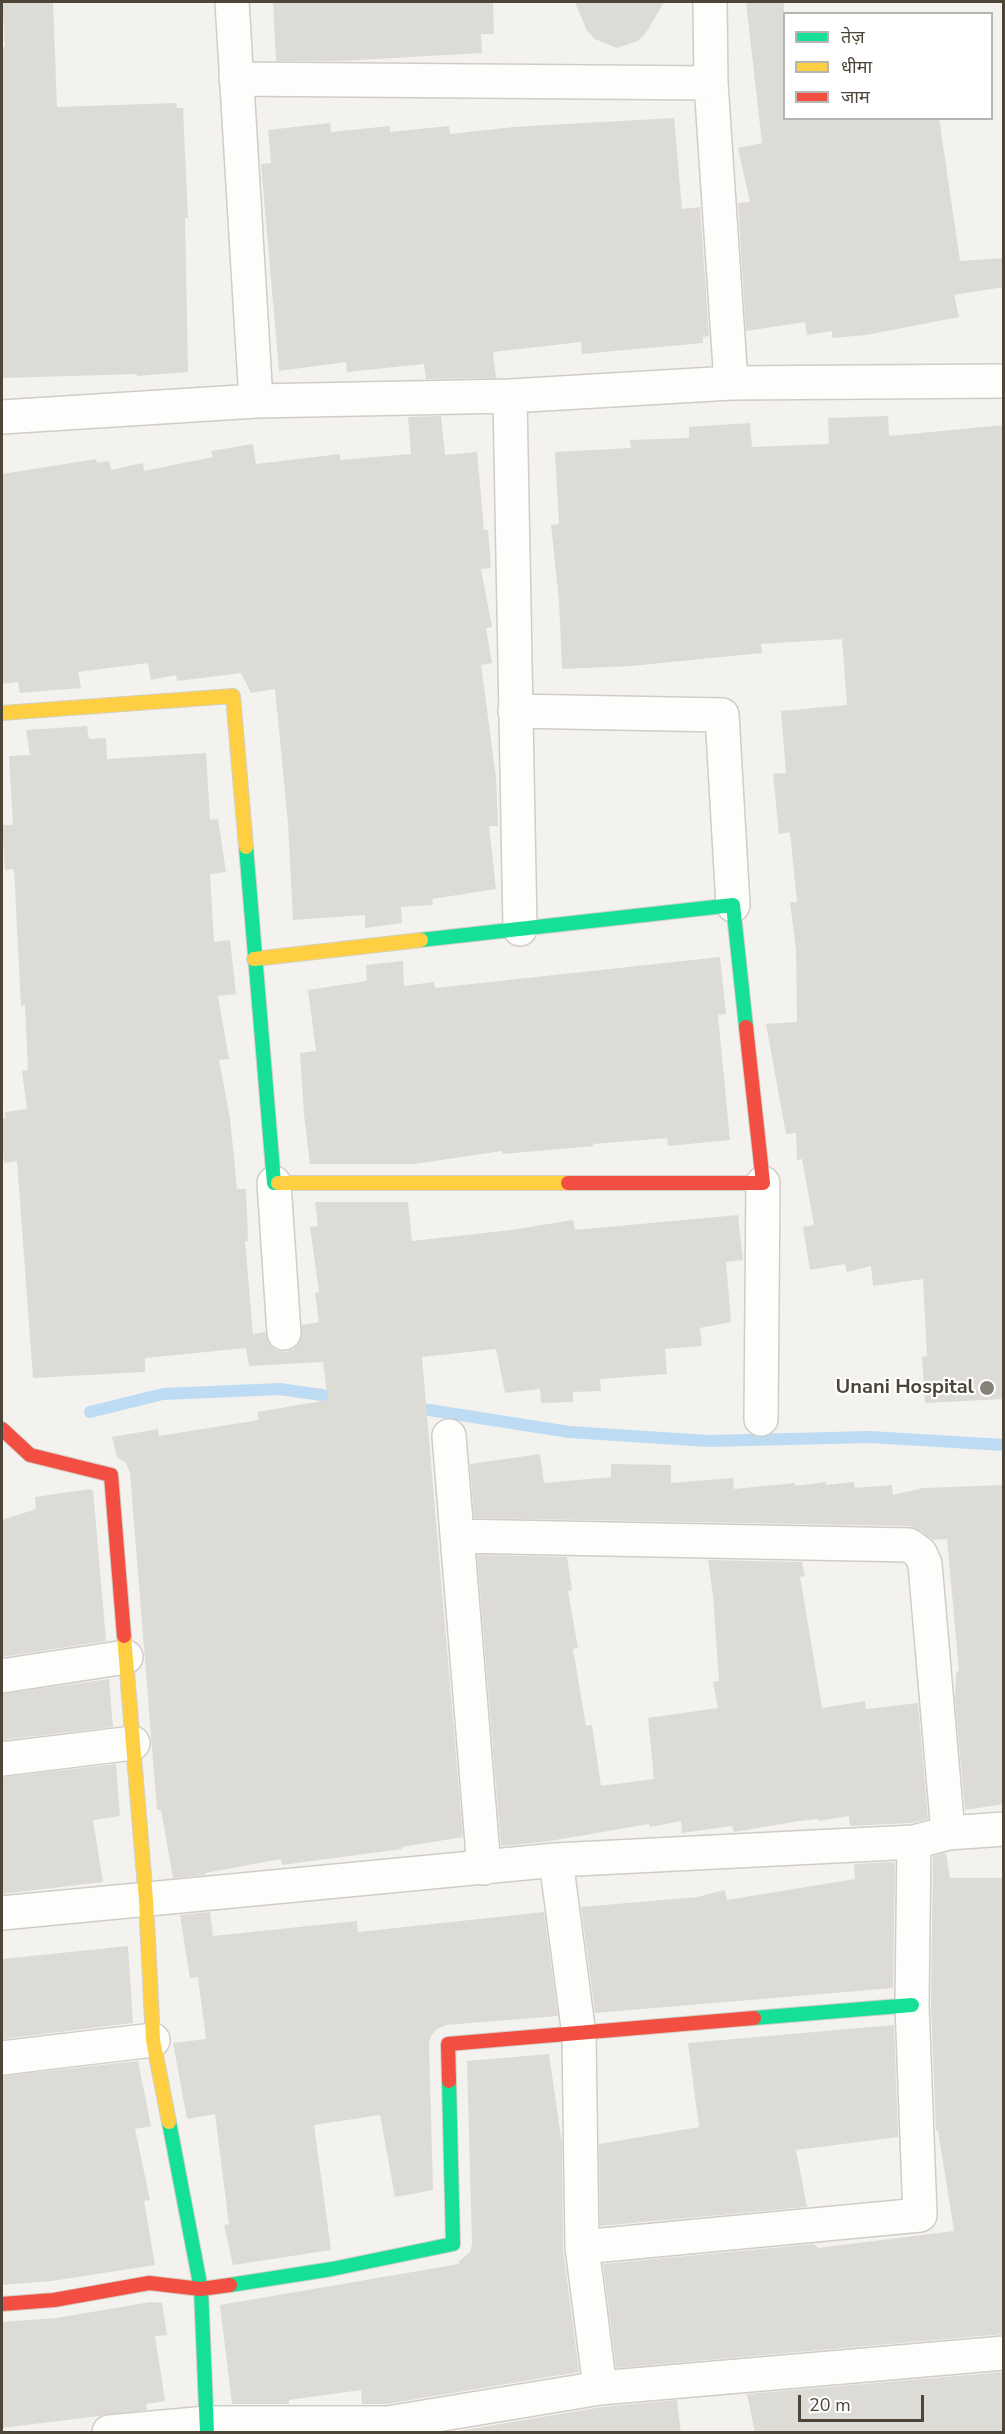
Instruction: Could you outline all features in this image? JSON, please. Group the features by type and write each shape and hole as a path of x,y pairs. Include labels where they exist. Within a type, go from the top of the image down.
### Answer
{"street":[{"path":"232,2 256,401"},
{"path":"710,2 711,83 731,383"},
{"path":"236,79 711,83"},
{"path":"2,417 256,401 510,396 731,383 1004,381"},
{"path":"510,396 520,929"},
{"path":"2,712 233,696 284,1333"},
{"path":"515,711 722,715 733,905 763,1183 761,1419"},
{"path":"254,959 733,905"},
{"path":"273,1183 763,1183"},
{"path":"2,1429 30,1455 111,1474 146,1900 153,2040 201,2289 207,2428"},
{"path":"448,1436 484,1868"},
{"path":"457,1536 909,1545 920,1553 925,1564 948,1833"},
{"path":"2,1676 126,1657"},
{"path":"2,1759 133,1743"},
{"path":"2,1913 556,1860 914,1842 948,1833 1004,1829"},
{"path":"582,2247 920,2215 912,2005 914,1842"},
{"path":"556,1860 579,2035 582,2247 600,2388"},
{"path":"2,2304 54,2300 149,2283 201,2289 332,2269 453,2244 448,2044 579,2035 912,2005"},
{"path":"2,2058 153,2040"},
{"path":"109,2433 207,2428 388,2428 600,2388 1004,2353"}],"building":[{"path":"2,2 53,2 57,107 176,103 177,108 183,108 188,218 185,218 188,372 137,376 137,374 2,378 2,47 5,47"},
{"path":"273,2 493,2 494,34 481,34 482,53 340,61 276,61"},
{"path":"575,2 664,2 646,33 638,41 617,48 595,39 587,31"},
{"path":"746,2 784,2 783,120 939,120 960,261 1004,258 1004,287 954,295 959,317 866,335 832,338 832,331 807,335 805,322 746,331 738,203 750,202 738,148 762,143"},
{"path":"674,118 682,209 700,207 709,336 703,337 703,343 582,354 581,342 493,352 496,378 426,379 424,364 347,372 346,362 279,371 261,164 271,163 268,130 330,123 331,132 390,126 390,132 449,126 450,134 514,127"},
{"path":"441,416 445,455 477,452 484,530 488,530 491,568 481,569 492,627 486,628 492,663 481,665 496,777 498,826 489,826 496,889 432,899 433,905 401,907 402,923 365,928 365,915 293,920 288,823 275,689 251,693 241,673 177,681 176,675 151,680 148,663 78,672 81,688 20,693 18,682 2,684 2,474 96,459 97,463 109,461 111,470 143,463 144,471 213,457 211,451 253,444 256,464 340,454 340,460 411,454 408,417"},
{"path":"888,416 889,436 1004,425 1004,1399 925,1403 922,1357 927,1356 923,1279 873,1286 871,1266 847,1272 845,1264 810,1270 803,1227 814,1225 802,1159 797,1160 796,1133 786,1134 766,1024 797,1022 796,950 790,902 797,902 790,832 779,834 773,774 786,773 781,711 847,705 842,639 761,644 762,653 631,666 562,669 559,601 551,525 559,524 555,452 631,448 630,440 689,438 689,427 750,423 752,447 829,444 828,418"},
{"path":"87,726 89,739 106,738 107,759 206,753 210,820 218,819 226,872 210,874 214,942 230,940 236,994 218,996 229,1059 219,1060 230,1118 237,1189 246,1189 248,1241 245,1241 253,1334 265,1332 269,1344 276,1350 286,1352 294,1349 300,1342 302,1325 319,1322 315,1293 319,1292 310,1227 318,1226 315,1202 408,1202 412,1241 511,1230 573,1220 575,1230 738,1215 743,1260 726,1262 731,1322 700,1328 702,1346 665,1349 667,1374 600,1379 601,1391 573,1392 573,1402 541,1403 540,1389 505,1393 496,1349 422,1357 463,1837 402,1847 402,1849 282,1865 281,1859 205,1873 205,1875 173,1878 161,1810 157,1810 130,1473 126,1463 117,1457 112,1437 158,1429 159,1436 259,1420 257,1412 328,1400 323,1362 249,1366 246,1348 145,1358 145,1372 33,1378 17,1161 4,1163 2,1143 2,1118 6,1118 5,1112 27,1109 22,1071 28,1070 25,1005 21,1006 14,869 5,870 2,825 13,825 9,756 30,755 26,730"},
{"path":"720,957 726,1014 718,1015 730,1140 668,1146 667,1138 503,1154 502,1151 414,1164 310,1164 300,1053 316,1051 308,990 367,981 366,965 403,961 404,986 434,982 435,988"},
{"path":"540,1454 544,1483 611,1477 611,1464 671,1465 671,1483 733,1478 734,1489 795,1483 795,1486 826,1482 826,1485 854,1482 855,1488 892,1485 893,1495 923,1488 1004,1485 1004,1804 965,1810 955,1699 956,1672 959,1671 947,1539 933,1540 920,1530 909,1526 474,1518 470,1464"},
{"path":"93,1490 106,1641 2,1657 2,1520 36,1509 35,1497"},
{"path":"477,1555 567,1557 572,1590 568,1591 578,1648 573,1649 586,1726 592,1725 601,1786 654,1779 648,1718 718,1708 713,1682 719,1681 708,1560 802,1562 805,1576 800,1577 822,1708 865,1701 866,1709 918,1703 928,1819 911,1823 850,1826 849,1816 818,1821 818,1819 799,1821 734,1832 732,1826 682,1833 681,1821 650,1827 649,1824 544,1842 501,1846"},
{"path":"109,1679 113,1727 2,1740 2,1694"},
{"path":"116,1764 120,1816 93,1820 103,1882 2,1894 2,1777"},
{"path":"946,1853 950,1878 1004,1878 1004,2334 616,2368 603,2264 814,2244 818,2248 954,2231 938,2131 936,2131 931,2005 933,1856"},
{"path":"895,1862 893,1988 595,2013 581,1907 697,1897 725,1890 727,1900 855,1879 854,1864"},
{"path":"210,1912 213,1936 357,1921 358,1932 544,1912 558,2016 446,2025 437,2029 431,2036 429,2044 433,2190 395,2197 380,2115 314,2125 331,2250 233,2265 224,2225 229,2224 215,2114 187,2119 173,2043 206,2039 198,1977 190,1978 180,1915"},
{"path":"128,1946 133,2023 2,2039 2,1959"},
{"path":"894,2025 898,2137 796,2150 807,2207 600,2226 599,2144 699,2127 688,2043"},
{"path":"549,2054 562,2144 563,2249 579,2372 386,2404 362,2404 361,2390 289,2400 289,2404 232,2404 220,2305 459,2264 459,2261 470,2252 472,2244 467,2061"},
{"path":"138,2061 151,2126 135,2129 150,2200 144,2201 155,2265 52,2281 2,2285 2,2076"},
{"path":"150,2302 162,2303 167,2335 155,2336 165,2401 146,2404 147,2410 2,2428 2,2322 57,2318"},
{"path":"1004,2372 1004,2433 755,2433 747,2394"},
{"path":"677,2400 681,2433 446,2433 602,2407"}],"waterway":[{"path":"90,1412 163,1394 280,1389 342,1398"},
{"path":"410,1407 569,1432 709,1441 870,1437 1004,1445"}],"traffic: fast":[{"path":"246,847 274,1183 278,1183"},
{"path":"421,940 733,905 746,1027"},
{"path":"754,2018 912,2005"},
{"path":"230,2285 332,2269 453,2244 449,2081"},
{"path":"169,2122 201,2289 207,2432"}],"traffic: slow":[{"path":"2,713 233,696 246,847"},
{"path":"254,959 421,940"},
{"path":"278,1183 568,1183"},
{"path":"124,1636 146,1900 153,2040 169,2122"}],"traffic: jam":[{"path":"568,1183 763,1183 746,1027"},
{"path":"2,1429 30,1455 111,1475 124,1636"},
{"path":"449,2081 448,2044 754,2018"},
{"path":"2,2304 54,2300 149,2283 201,2289 230,2285"}],"place":[{"name":"Unani Hospital","path":"987,1388"}]}
